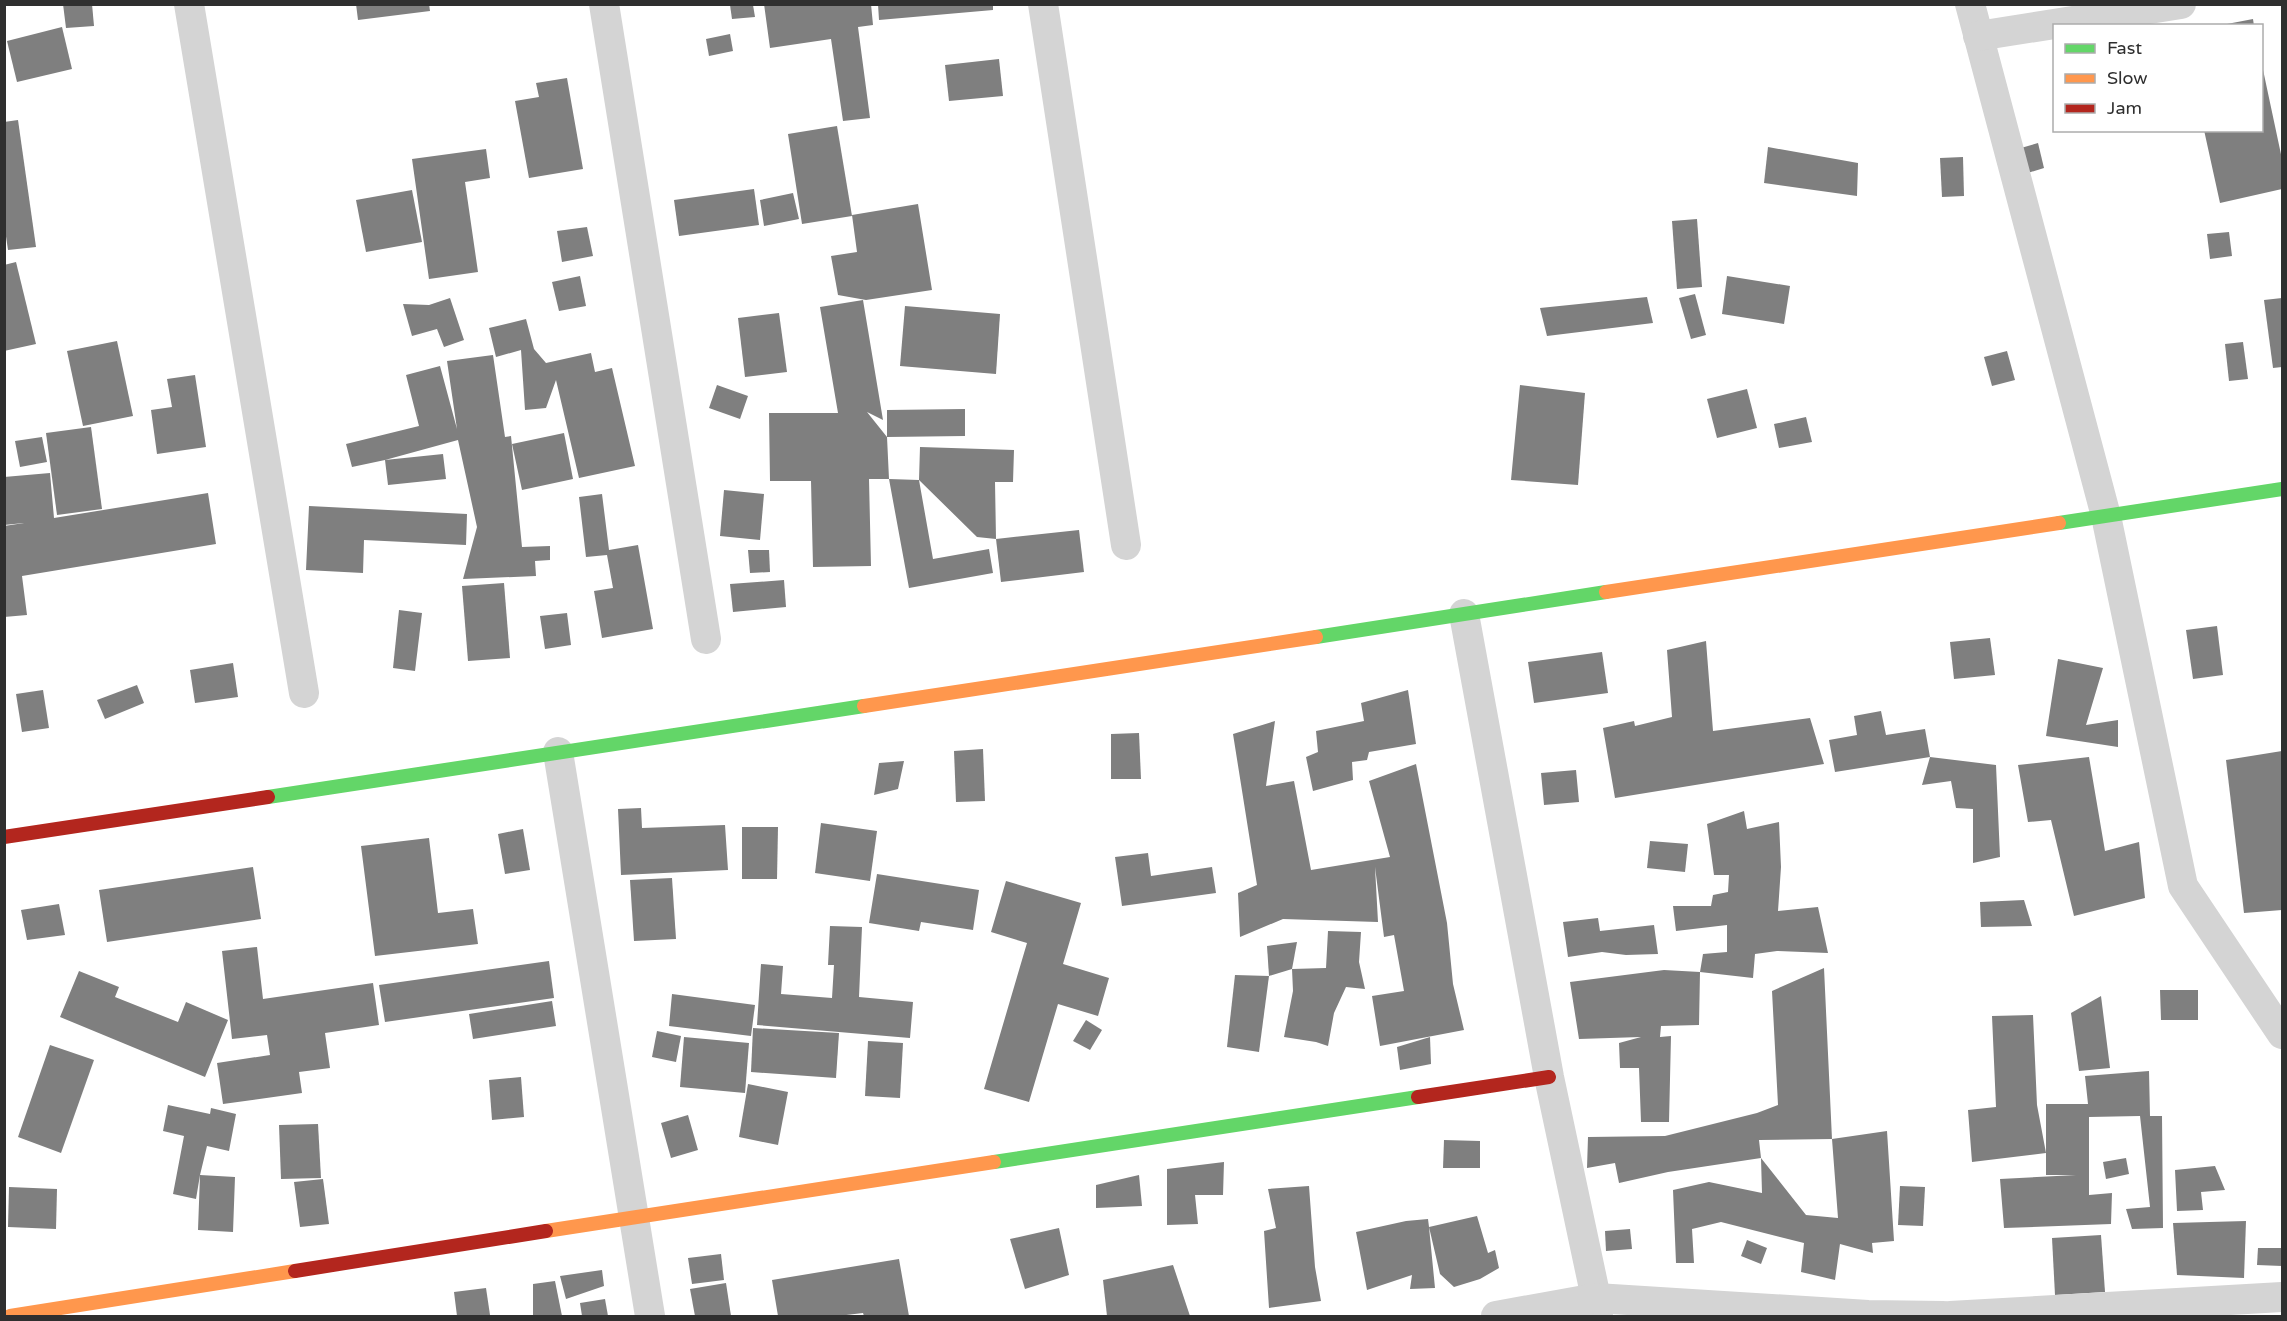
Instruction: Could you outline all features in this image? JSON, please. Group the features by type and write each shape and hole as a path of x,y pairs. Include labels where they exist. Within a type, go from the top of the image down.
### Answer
{"street":[{"path":"189,4 304,693"},
{"path":"604,4 706,639"},
{"path":"1043,4 1126,545"},
{"path":"1970,4 2106,516 2183,885 2283,1034"},
{"path":"2054,24 2181,4"},
{"path":"1978,36 2053,24"},
{"path":"4,837 2283,489"},
{"path":"1464,614 1549,1077 1597,1308"},
{"path":"558,752 650,1317"},
{"path":"10,1317 635,1217 1549,1077"},
{"path":"1950,1317 2283,1297"},
{"path":"1496,1317 1597,1308 1943,1317"}],"building":[{"path":"63,4 92,4 94,26 66,28"},
{"path":"356,4 429,4 430,11 358,20"},
{"path":"764,4 871,4 873,25 858,27 870,118 843,121 831,39 770,48"},
{"path":"878,4 993,4 993,10 879,20"},
{"path":"730,5 753,5 755,17 732,19"},
{"path":"2253,19 2254,24 2227,24"},
{"path":"62,27 72,69 17,82 7,41"},
{"path":"730,34 733,51 709,56 706,39"},
{"path":"999,59 1003,96 949,101 945,65"},
{"path":"2263,70 2282,159 2282,189 2220,203 2204,132 2263,132"},
{"path":"567,78 583,169 529,178 515,101 539,97 536,83"},
{"path":"18,120 36,247 8,250 4,223 4,122"},
{"path":"837,126 852,216 802,224 788,134"},
{"path":"2038,143 2044,168 2021,175 2014,150"},
{"path":"1768,147 1858,163 1857,196 1764,183"},
{"path":"486,149 490,178 465,182 478,272 429,279 412,159"},
{"path":"1963,157 1964,196 1942,197 1940,158"},
{"path":"754,189 759,225 679,236 674,200"},
{"path":"412,190 422,242 366,252 356,200"},
{"path":"793,193 799,219 764,226 760,200"},
{"path":"918,204 932,290 866,300 838,295 831,256 857,252 852,215"},
{"path":"1697,219 1702,287 1677,289 1672,221"},
{"path":"587,227 593,256 562,262 557,231"},
{"path":"2229,232 2232,256 2210,259 2207,234"},
{"path":"16,262 36,344 4,351 4,265"},
{"path":"580,276 586,306 559,311 552,282"},
{"path":"1727,276 1790,286 1784,324 1722,314"},
{"path":"1695,294 1706,335 1691,339 1679,298"},
{"path":"1647,297 1653,323 1547,336 1540,308"},
{"path":"450,298 464,340 444,347 437,329 412,336 403,304 429,305"},
{"path":"2282,298 2282,367 2273,368 2264,300"},
{"path":"863,300 883,420 867,412 887,437 889,479 869,479 871,566 813,567 811,481 770,481 769,413 838,413 820,307"},
{"path":"905,306 1000,314 996,374 900,366"},
{"path":"779,313 787,372 745,377 738,318"},
{"path":"526,319 534,349 546,363 591,353 595,372 612,368 635,466 579,478 556,380 546,408 525,410 521,350 496,357 489,328"},
{"path":"117,341 133,416 83,426 67,351"},
{"path":"2243,342 2248,379 2229,381 2225,344"},
{"path":"2007,351 2015,380 1992,386 1984,357"},
{"path":"493,355 505,437 511,436 522,547 550,546 550,560 535,561 536,576 463,579 477,527 458,440 352,467 346,444 419,426 406,375 440,366 457,429 447,361"},
{"path":"195,375 206,447 157,454 151,410 172,407 167,379"},
{"path":"717,385 748,396 740,419 709,408"},
{"path":"1520,385 1585,393 1578,485 1511,480"},
{"path":"1747,389 1757,428 1717,438 1707,399"},
{"path":"965,409 965,436 887,437 887,410"},
{"path":"1806,417 1812,442 1779,448 1774,424"},
{"path":"91,427 102,509 57,515 46,433"},
{"path":"564,433 573,479 522,490 512,444"},
{"path":"42,437 47,462 20,467 15,441"},
{"path":"920,447 1014,450 1013,482 995,482 996,539 977,537 919,480"},
{"path":"443,454 446,479 388,485 385,460"},
{"path":"50,473 54,518 208,493 216,544 22,576 27,615 4,617 4,526 24,523 4,525 4,477"},
{"path":"889,479 919,480 933,559 989,549 993,573 909,588"},
{"path":"724,490 764,494 760,540 720,536"},
{"path":"602,494 609,550 638,545 653,629 602,638 594,591 613,588 607,555 586,557 579,497"},
{"path":"309,506 467,514 466,545 364,540 363,573 306,570"},
{"path":"1079,530 1084,572 1001,582 996,539"},
{"path":"748,550 769,550 770,572 750,573"},
{"path":"784,580 786,607 733,612 730,584"},
{"path":"504,583 510,658 468,661 462,586"},
{"path":"399,610 422,613 415,671 393,668"},
{"path":"567,613 571,645 545,649 540,616"},
{"path":"2217,626 2223,675 2193,679 2186,630"},
{"path":"1990,638 1995,675 1954,679 1950,642"},
{"path":"1706,641 1713,731 1810,718 1824,764 1615,798 1603,728 1634,721 1635,726 1672,717 1667,650"},
{"path":"1602,652 1608,693 1534,703 1528,662"},
{"path":"2058,659 2103,668 2086,725 2118,720 2118,747 2046,736"},
{"path":"233,663 238,697 195,703 190,670"},
{"path":"137,685 144,703 105,719 97,700"},
{"path":"43,690 49,728 22,732 16,694"},
{"path":"1408,690 1416,744 1369,752 1367,760 1352,762 1353,780 1313,791 1306,757 1318,752 1316,731 1364,721 1361,703"},
{"path":"1881,711 1886,735 1925,729 1930,757 1835,772 1829,740 1857,735 1854,716"},
{"path":"1275,721 1266,786 1294,781 1311,870 1390,857 1369,781 1416,764 1447,923 1453,984 1464,1030 1380,1046 1372,996 1404,991 1394,935 1384,937 1375,867 1378,922 1283,919 1240,937 1238,893 1257,885 1233,734"},
{"path":"1139,733 1141,779 1111,779 1111,734"},
{"path":"983,749 985,801 956,802 954,751"},
{"path":"2282,751 2282,910 2244,913 2226,760"},
{"path":"1930,757 1996,765 2000,857 1973,863 1973,809 1956,808 1951,781 1922,785"},
{"path":"2089,757 2105,851 2139,842 2145,898 2074,916 2051,820 2028,822 2018,765"},
{"path":"904,761 898,789 874,795 879,763"},
{"path":"1576,770 1579,802 1544,805 1541,773"},
{"path":"641,808 642,828 725,825 728,870 621,875 618,809"},
{"path":"1744,811 1747,829 1779,822 1781,867 1778,911 1818,907 1828,953 1777,951 1755,954 1753,978 1700,972 1703,954 1727,952 1727,925 1676,931 1673,906 1711,906 1713,895 1728,892 1729,875 1714,875 1707,824"},
{"path":"821,823 877,831 870,881 815,873"},
{"path":"742,827 778,827 777,879 742,879"},
{"path":"523,829 530,870 505,874 498,834"},
{"path":"429,838 438,913 473,909 478,944 375,956 361,846"},
{"path":"1650,841 1688,844 1685,872 1647,868"},
{"path":"1148,853 1151,876 1212,867 1216,893 1122,906 1115,857"},
{"path":"253,867 261,919 107,942 99,890"},
{"path":"877,874 979,890 973,930 921,922 919,931 869,923"},
{"path":"672,878 676,939 634,941 630,880"},
{"path":"1006,881 1081,903 1063,964 1109,978 1098,1016 1058,1004 1029,1102 984,1089 1027,943 991,932"},
{"path":"2024,900 2032,926 1981,927 1980,902"},
{"path":"59,904 65,935 27,940 21,910"},
{"path":"1598,918 1600,931 1654,925 1658,954 1626,955 1602,952 1568,957 1563,922"},
{"path":"830,926 862,927 859,997 913,1002 910,1038 757,1025 761,964 783,966 781,994 832,998 834,965 828,965"},
{"path":"1328,931 1361,932 1359,962 1365,989 1346,987 1334,1013 1328,1046 1284,1037 1293,991 1292,969 1326,968"},
{"path":"1297,942 1292,969 1269,976 1267,946"},
{"path":"257,947 263,999 373,983 379,1025 325,1033 330,1068 299,1072 302,1093 223,1104 217,1063 270,1055 267,1035 232,1039 222,951"},
{"path":"549,961 554,998 385,1022 379,985"},
{"path":"1824,968 1832,1139 1759,1140 1761,1158 1668,1172 1619,1183 1615,1163 1587,1168 1588,1137 1665,1136 1757,1113 1778,1105 1772,991"},
{"path":"1664,970 1700,972 1699,1025 1661,1026 1660,1037 1671,1036 1669,1122 1641,1122 1639,1068 1620,1068 1619,1043 1641,1037 1579,1039 1570,982"},
{"path":"79,971 119,987 115,997 178,1022 186,1002 228,1020 205,1077 60,1017"},
{"path":"1235,975 1269,976 1259,1052 1227,1047"},
{"path":"2160,990 2198,990 2198,1020 2161,1020"},
{"path":"672,994 755,1005 751,1036 669,1026"},
{"path":"2101,996 2110,1068 2079,1071 2071,1013"},
{"path":"552,1001 556,1026 473,1039 469,1014"},
{"path":"2033,1015 2037,1105 2046,1153 1972,1162 1968,1110 1996,1107 1992,1016"},
{"path":"1086,1020 1102,1030 1090,1050 1073,1041"},
{"path":"753,1028 839,1033 836,1078 751,1072"},
{"path":"657,1031 681,1036 676,1062 652,1057"},
{"path":"684,1037 749,1043 745,1093 680,1087"},
{"path":"1430,1037 1431,1064 1400,1070 1397,1047"},
{"path":"868,1041 903,1043 900,1098 865,1096"},
{"path":"50,1045 94,1060 61,1153 18,1137"},
{"path":"2149,1071 2150,1116 2162,1116 2163,1228 2132,1229 2126,1209 2150,1207 2140,1116 2089,1117 2089,1195 2112,1193 2111,1224 2004,1228 2000,1179 2076,1175 2046,1175 2046,1104 2088,1104 2085,1076"},
{"path":"521,1077 524,1117 492,1120 489,1080"},
{"path":"748,1084 788,1092 778,1145 739,1137"},
{"path":"168,1105 210,1114 211,1108 236,1114 229,1151 207,1146 196,1199 173,1194 184,1136 163,1131"},
{"path":"688,1115 698,1150 671,1158 661,1123"},
{"path":"318,1124 321,1178 281,1179 279,1125"},
{"path":"1887,1131 1894,1241 1872,1243 1873,1253 1840,1244 1835,1280 1801,1272 1804,1243 1721,1222 1692,1229 1694,1263 1676,1263 1673,1190 1709,1182 1762,1193 1761,1158 1806,1215 1838,1218 1832,1139"},
{"path":"1444,1140 1480,1141 1480,1168 1443,1168"},
{"path":"2126,1158 2129,1174 2106,1179 2103,1162"},
{"path":"1224,1162 1223,1195 1195,1195 1198,1224 1167,1225 1167,1169"},
{"path":"2215,1166 2225,1190 2201,1192 2203,1210 2177,1211 2175,1170"},
{"path":"200,1175 235,1177 233,1232 198,1230"},
{"path":"1139,1175 1142,1206 1096,1208 1096,1185"},
{"path":"323,1179 329,1224 300,1227 294,1182"},
{"path":"1309,1186 1315,1267 1321,1301 1269,1308 1264,1231 1276,1228 1268,1189"},
{"path":"1900,1186 1925,1187 1923,1226 1898,1225"},
{"path":"9,1187 57,1189 56,1229 8,1227"},
{"path":"1477,1216 1488,1253 1495,1250 1499,1268 1480,1279 1454,1287 1440,1274 1429,1227"},
{"path":"1428,1219 1435,1288 1410,1289 1412,1275 1367,1290 1356,1232 1406,1221"},
{"path":"2246,1221 2244,1278 2177,1275 2173,1223"},
{"path":"1059,1228 1069,1275 1025,1289 1010,1239"},
{"path":"1630,1229 1632,1249 1606,1251 1605,1231"},
{"path":"2101,1235 2105,1292 2055,1295 2052,1238"},
{"path":"1747,1240 1767,1248 1761,1264 1741,1256"},
{"path":"2258,1248 2282,1248 2282,1266 2257,1265"},
{"path":"721,1254 724,1280 692,1284 688,1258"},
{"path":"899,1259 909,1316 864,1316 863,1313 838,1316 778,1316 772,1280"},
{"path":"1173,1265 1190,1316 1107,1316 1103,1280"},
{"path":"602,1270 604,1286 566,1299 560,1276"},
{"path":"555,1281 562,1316 533,1316 533,1284"},
{"path":"726,1283 731,1316 695,1316 690,1289"},
{"path":"486,1288 490,1315 457,1316 454,1292"},
{"path":"605,1299 608,1316 582,1316 580,1303"}],"traffic: fast":[{"path":"2059,523 2282,489"},
{"path":"1316,637 1606,592"},
{"path":"268,797 864,706"},
{"path":"994,1162 1418,1097"}],"traffic: slow":[{"path":"1606,592 2059,523"},
{"path":"864,706 1316,637"},
{"path":"546,1231 994,1162"},
{"path":"10,1316 295,1271"}],"traffic: jam":[{"path":"4,837 268,797"},
{"path":"1418,1097 1549,1077"},
{"path":"295,1271 546,1231"}]}
